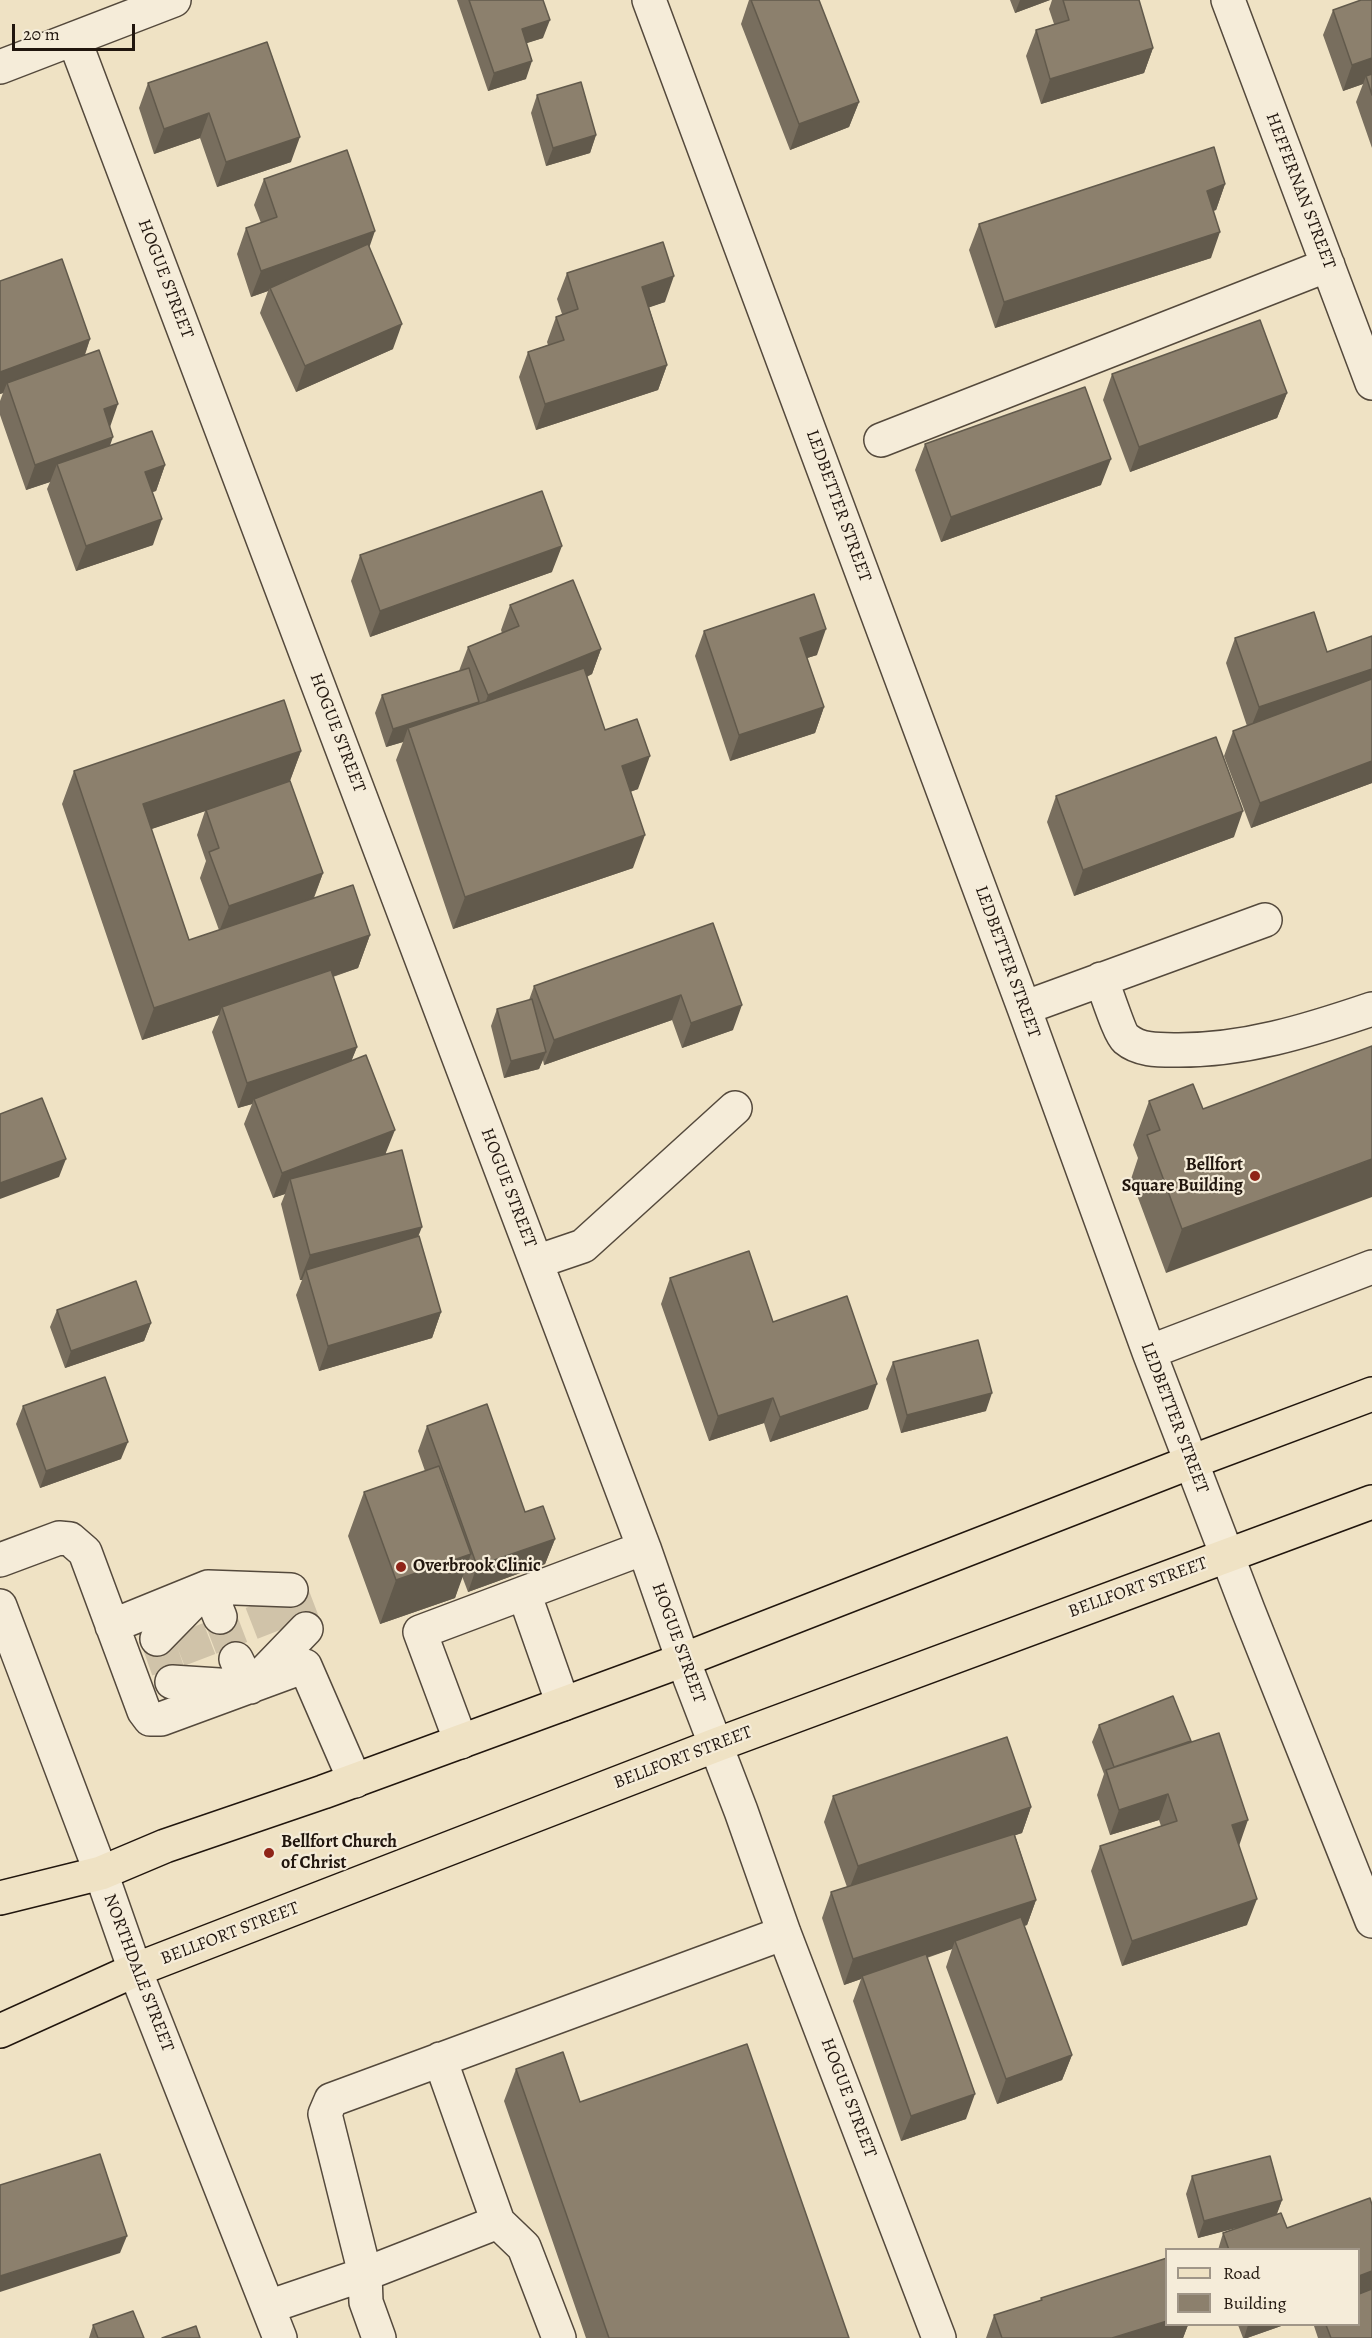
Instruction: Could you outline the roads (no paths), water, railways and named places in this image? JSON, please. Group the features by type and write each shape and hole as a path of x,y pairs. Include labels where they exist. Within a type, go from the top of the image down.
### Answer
{"main road":[{"path":"0,1898 100,1873 165,1846 355,1781 683,1660 1372,1394"},
{"name":"BELLFORT STREET","path":"0,2031 135,1971 716,1745 1372,1502"}],"street":[{"path":"0,67 174,0"},
{"name":"LEDBETTER STREET","path":"650,0 1024,1008 1149,1352 1227,1556 1372,1921"},
{"name":"HEFFERNAN STREET","path":"1228,0 1372,383"},
{"name":"HOGUE STREET","path":"74,39 644,1548 784,1933 939,2338"},
{"path":"881,440 1328,265"},
{"path":"1024,1008 1265,920"},
{"path":"1101,979 1124,1037 1139,1047 1160,1050 1205,1051 1243,1045 1306,1031 1372,1009"},
{"path":"536,1262 583,1246 735,1108"},
{"path":"1149,1352 1372,1267"},
{"path":"0,1560 59,1538 70,1539 85,1552 144,1712 150,1719 160,1719 243,1673 306,1629"},
{"path":"461,1742 420,1632 644,1548"},
{"path":"112,1626 208,1587 291,1590"},
{"path":"208,1587 261,1602"},
{"path":"208,1587 220,1617"},
{"path":"188,1629 208,1587"},
{"path":"157,1639 208,1587"},
{"path":"524,1593 563,1704"},
{"name":"NORTHDALE STREET","path":"0,1606 135,1971 280,2338"},
{"path":"202,1668 243,1673 277,1642"},
{"path":"172,1682 305,1666 355,1781"},
{"path":"379,2338 366,2302 365,2274 325,2114 331,2100 784,1933"},
{"path":"440,2059 498,2222 524,2247 559,2338"},
{"path":"268,2307 365,2274 498,2222"}],"tunnel":[{"path":"291,1590 306,1629"},
{"path":"261,1602 277,1643"},
{"path":"220,1617 236,1659"},
{"path":"188,1629 203,1668"},
{"path":"157,1639 172,1682"}],"place":[{"name":"Bellfort Square Building","path":"1255,1176"},
{"name":"Overbrook Clinic","path":"401,1567"},
{"name":"Bellfort Church of Christ","path":"269,1853"}]}
